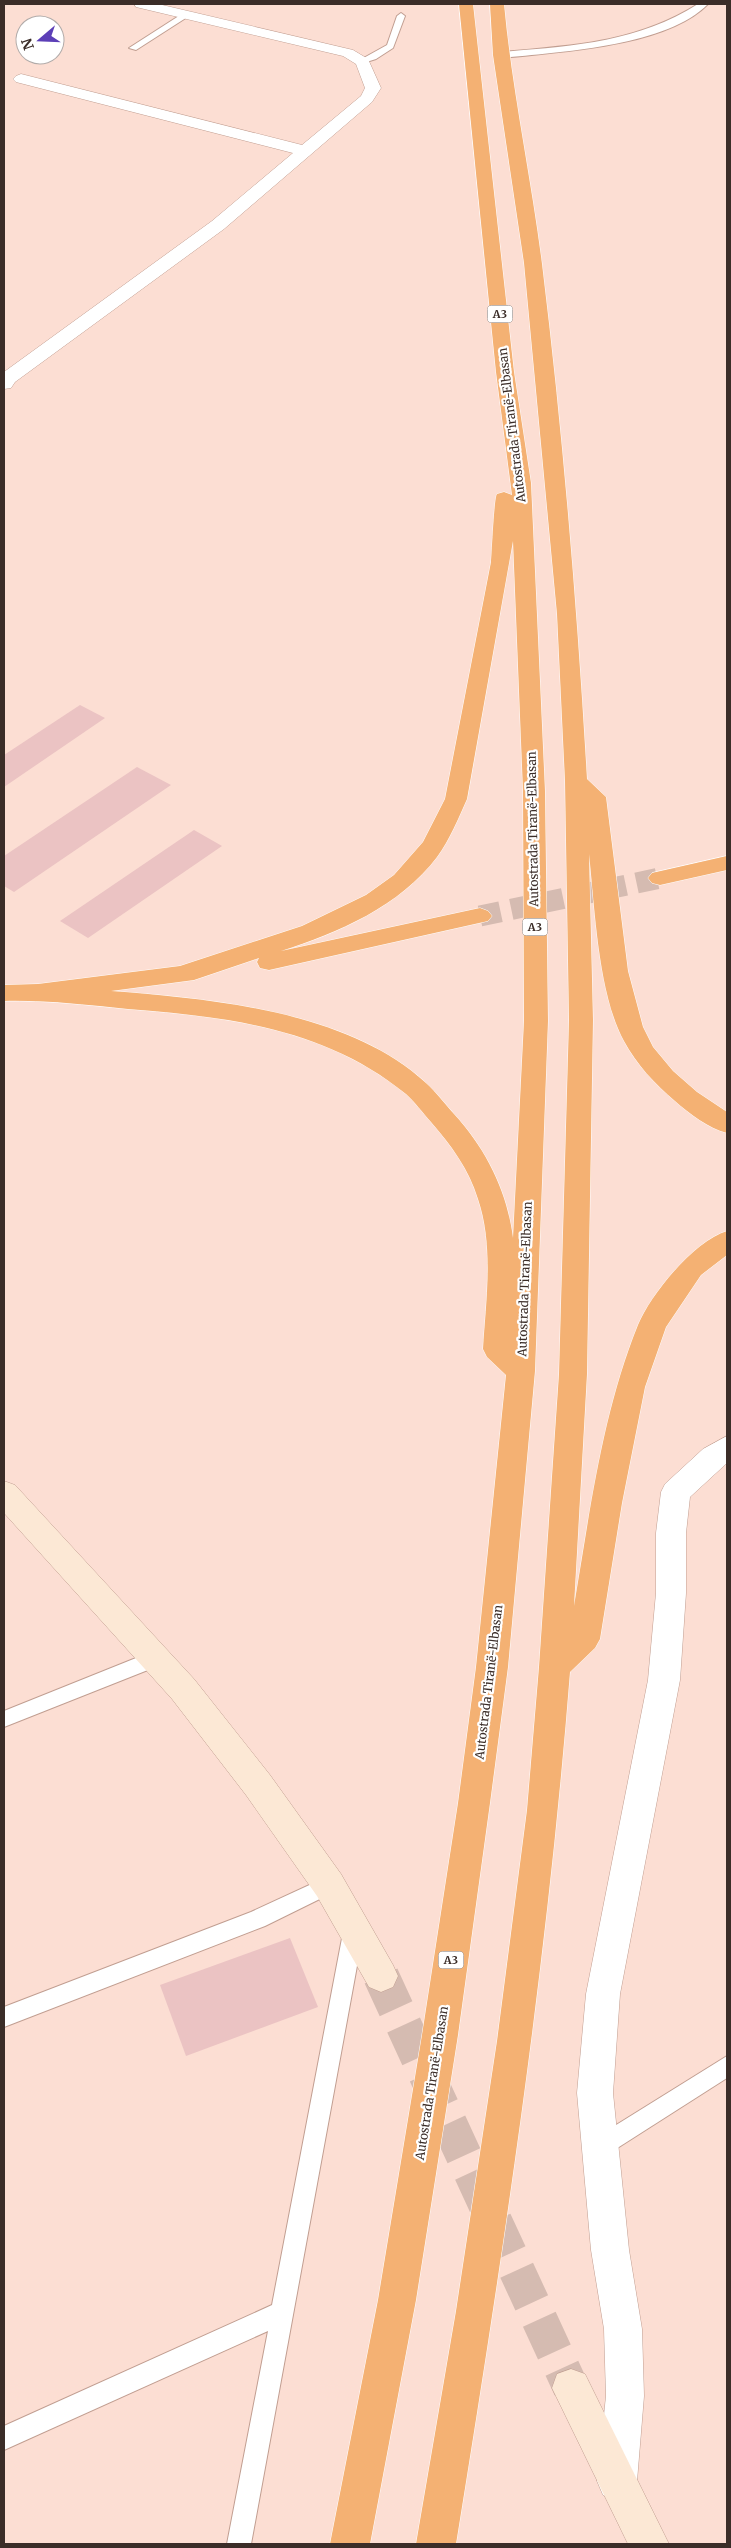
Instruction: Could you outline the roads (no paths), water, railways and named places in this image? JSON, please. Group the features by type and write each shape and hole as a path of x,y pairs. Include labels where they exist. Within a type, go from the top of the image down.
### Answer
{"highway":[{"name":"Autostrada Tiranë-Elbasan","path":"350,2544 397,2300 439,2045 473,1813 492,1667 521,1371 536,1021 534,791 521,483 506,372 466,4"},
{"path":"436,2544 476,2311 515,2041 543,1810 555,1667 573,1374 581,1020 576,781 567,614 533,263 501,55 497,4"},
{"path":"177,975 289,941 338,920 401,880 425,857 442,830 456,799 501,562 505,528 504,496 521,483"},
{"path":"576,781 595,797 614,958 624,1010 636,1040 649,1058 677,1088 727,1124"},
{"path":"660,878 727,863"},
{"path":"4,993 38,992 177,975 287,958 480,916"},
{"path":"38,992 130,1002 179,1004 269,1018 336,1039 397,1074 425,1095 479,1165 490,1191 498,1223 502,1259 497,1349 521,1371"},
{"path":"555,1667 584,1640 608,1503 632,1387 653,1324 691,1268 727,1241"}],"main road":[{"path":"4,1493 183,1689 258,1785 329,1885 381,1976"},
{"path":"571,2388 649,2544"}],"street":[{"path":"4,384 8,378 218,225 367,100 373,88 363,62 348,53 325,46 141,4"},
{"path":"21,79 305,151"},
{"path":"617,2481 625,2396 623,2328 610,2250 595,2093 603,1994 664,1680 671,1593 671,1532 676,1492 713,1457 727,1448"}],"lane":[{"path":"501,55 598,46 630,39 662,28 691,14 704,4"},
{"path":"133,48 188,14"},
{"path":"363,62 388,51 393,45 400,16"},
{"path":"4,1719 156,1658"},
{"path":"4,2017 258,1919 329,1885"},
{"path":"239,2544 354,1931"},
{"path":"600,2147 727,2066"},
{"path":"4,2438 284,2312"}],"tunnel":[{"path":"480,916 660,878"},
{"path":"381,1976 571,2388"}]}
